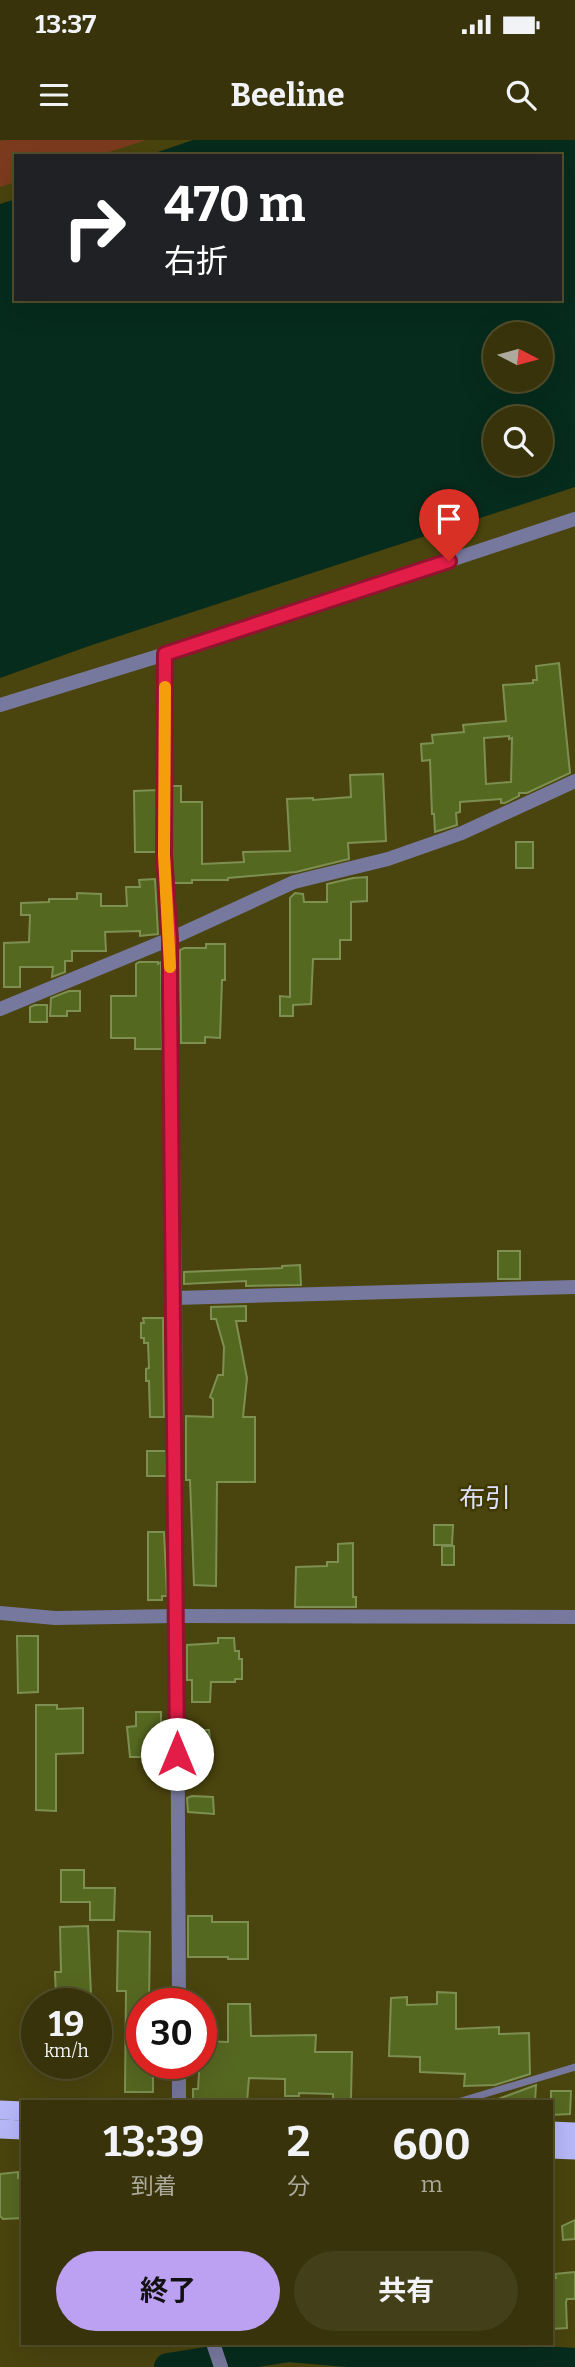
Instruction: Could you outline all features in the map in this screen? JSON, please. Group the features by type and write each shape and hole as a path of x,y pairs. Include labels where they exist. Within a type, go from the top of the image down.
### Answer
{"highway":[{"path":"0,2110 21,2110"},
{"path":"0,2129 21,2130"},
{"path":"553,2131 575,2132"},
{"path":"553,2150 575,2150"}],"street":[{"path":"0,705 165,654 575,519"},
{"path":"0,1009 170,939 294,882 388,859 462,833 575,781"},
{"path":"170,939 179,1988"},
{"path":"175,1298 575,1287"},
{"path":"0,1613 55,1618 575,1617"},
{"path":"179,2079 179,2100"},
{"path":"214,2345 221,2367"}],"lane":[{"path":"165,654 164,855 170,939"},
{"path":"465,2100 575,2067"}],"shaded area":[{"path":"146,140 103,154 14,154 14,183 0,187 0,141"},
{"path":"193,140 575,140 575,487 89,646 0,678 0,204 14,200 14,301 562,301 562,154 152,154"}],"building":[{"path":"559,663 570,773 527,793 519,793 519,796 505,803 501,803 501,799 460,802 460,812 456,813 457,825 435,832 430,760 422,761 421,744 433,743 432,735 464,732 463,725 506,721 503,685 533,683 533,680 537,680 536,666","holes":["509,736 509,739 512,738 511,782 486,784 484,738"]},
{"path":"383,774 386,841 348,843 349,859 296,872 172,883 170,786 181,786 181,802 202,802 202,864 244,862 243,852 290,851 287,799 351,797 350,775"},
{"path":"158,790 158,852 135,852 134,791"},
{"path":"516,842 533,842 533,868 516,868"},
{"path":"367,877 367,901 351,902 351,940 340,940 340,959 313,959 311,1004 293,1005 293,1016 280,1016 280,996 290,997 290,898 295,893 303,894 304,902 327,902 327,884"},
{"path":"155,879 158,934 140,936 140,931 105,932 106,951 72,951 72,961 65,961 65,972 52,977 53,967 20,967 20,987 4,987 4,943 29,942 30,915 21,915 21,903 77,899 77,893 101,894 101,906 127,906 126,887 140,887 139,880"},
{"path":"206,944 225,944 220,1038 205,1037 205,1043 181,1043 180,950 206,948"},
{"path":"161,962 162,1049 135,1049 135,1038 111,1038 111,996 136,996 136,964"},
{"path":"69,991 80,991 80,1011 67,1011 67,1016 50,1016 51,998"},
{"path":"47,1005 47,1022 30,1022 30,1007"},
{"path":"498,1251 520,1251 520,1279 498,1279"},
{"path":"300,1265 301,1285 246,1286 246,1281 184,1284 184,1272"},
{"path":"246,1306 246,1321 236,1321 247,1378 243,1417 255,1417 255,1482 217,1482 216,1586 194,1585 190,1480 186,1480 186,1416 213,1417 213,1399 210,1397 218,1375 223,1375 224,1347 216,1319 211,1319 211,1307"},
{"path":"143,1318 163,1318 164,1417 150,1417 149,1381 146,1381 146,1369 149,1368 148,1343 144,1343 144,1338 141,1338"},
{"path":"147,1451 166,1451 166,1476 147,1476"},
{"path":"434,1525 453,1525 452,1545 434,1545"},
{"path":"148,1532 164,1532 167,1596 162,1596 162,1600 148,1600"},
{"path":"353,1543 353,1597 356,1597 356,1607 295,1607 296,1567 327,1566 327,1562 338,1562 338,1544"},
{"path":"442,1546 454,1546 454,1565 442,1565"},
{"path":"17,1636 38,1636 38,1692 18,1693"},
{"path":"218,1638 234,1638 235,1651 239,1651 239,1659 242,1659 242,1679 235,1679 235,1682 211,1682 210,1702 192,1702 192,1680 187,1680 187,1645 218,1643"},
{"path":"36,1705 57,1705 57,1709 83,1708 83,1753 56,1754 56,1811 36,1810"},
{"path":"136,1712 161,1712 161,1729 168,1729 168,1781 155,1781 155,1757 130,1757 127,1727 136,1726"},
{"path":"187,1730 209,1730 212,1758 209,1758 208,1767 187,1767"},
{"path":"213,1797 214,1814 188,1812 187,1798"},
{"path":"61,1870 84,1870 84,1888 115,1888 114,1920 90,1920 90,1902 61,1902"},
{"path":"188,1916 212,1916 212,1922 248,1922 248,1959 188,1957"},
{"path":"88,1926 91,1988 56,1988 55,1972 61,1972 60,1927"},
{"path":"118,1931 150,1932 149,1988 126,1988 126,1991 117,1991"},
{"path":"126,1991 126,2079 153,2079 153,2092 125,2092"},
{"path":"437,1992 456,1993 456,2029 499,2027 499,2034 529,2033 530,2074 495,2085 464,2086 465,2074 420,2072 420,2057 389,2056 391,1998 407,1997 407,2005 437,2004"},
{"path":"228,2004 250,2004 251,2036 316,2035 315,2052 352,2052 351,2099 333,2099 333,2094 299,2093 299,2096 285,2096 285,2079 249,2078 247,2100 193,2100 193,2089 198,2089 199,2079 217,2079 217,2042 228,2042"},
{"path":"536,2085 535,2100 496,2100"},
{"path":"551,2091 571,2091 570,2114 553,2115"},
{"path":"18,2172 18,2178 21,2178 21,2218 3,2219 0,2216 0,2174"},
{"path":"575,2220 575,2239 563,2240 562,2226"},
{"path":"575,2272 575,2299 567,2299 566,2302 567,2328 553,2329 555,2274"}],"waterway":[{"path":"168,2367 289,2348 418,2359 490,2357 575,2362"}],"slow traffic":[{"path":"165,687 164,855 170,967"}],"district":[{"name":"布引","path":"485,1498"}],"route":[{"path":"177,1754 170,939 164,855 165,654 449,561"}]}
